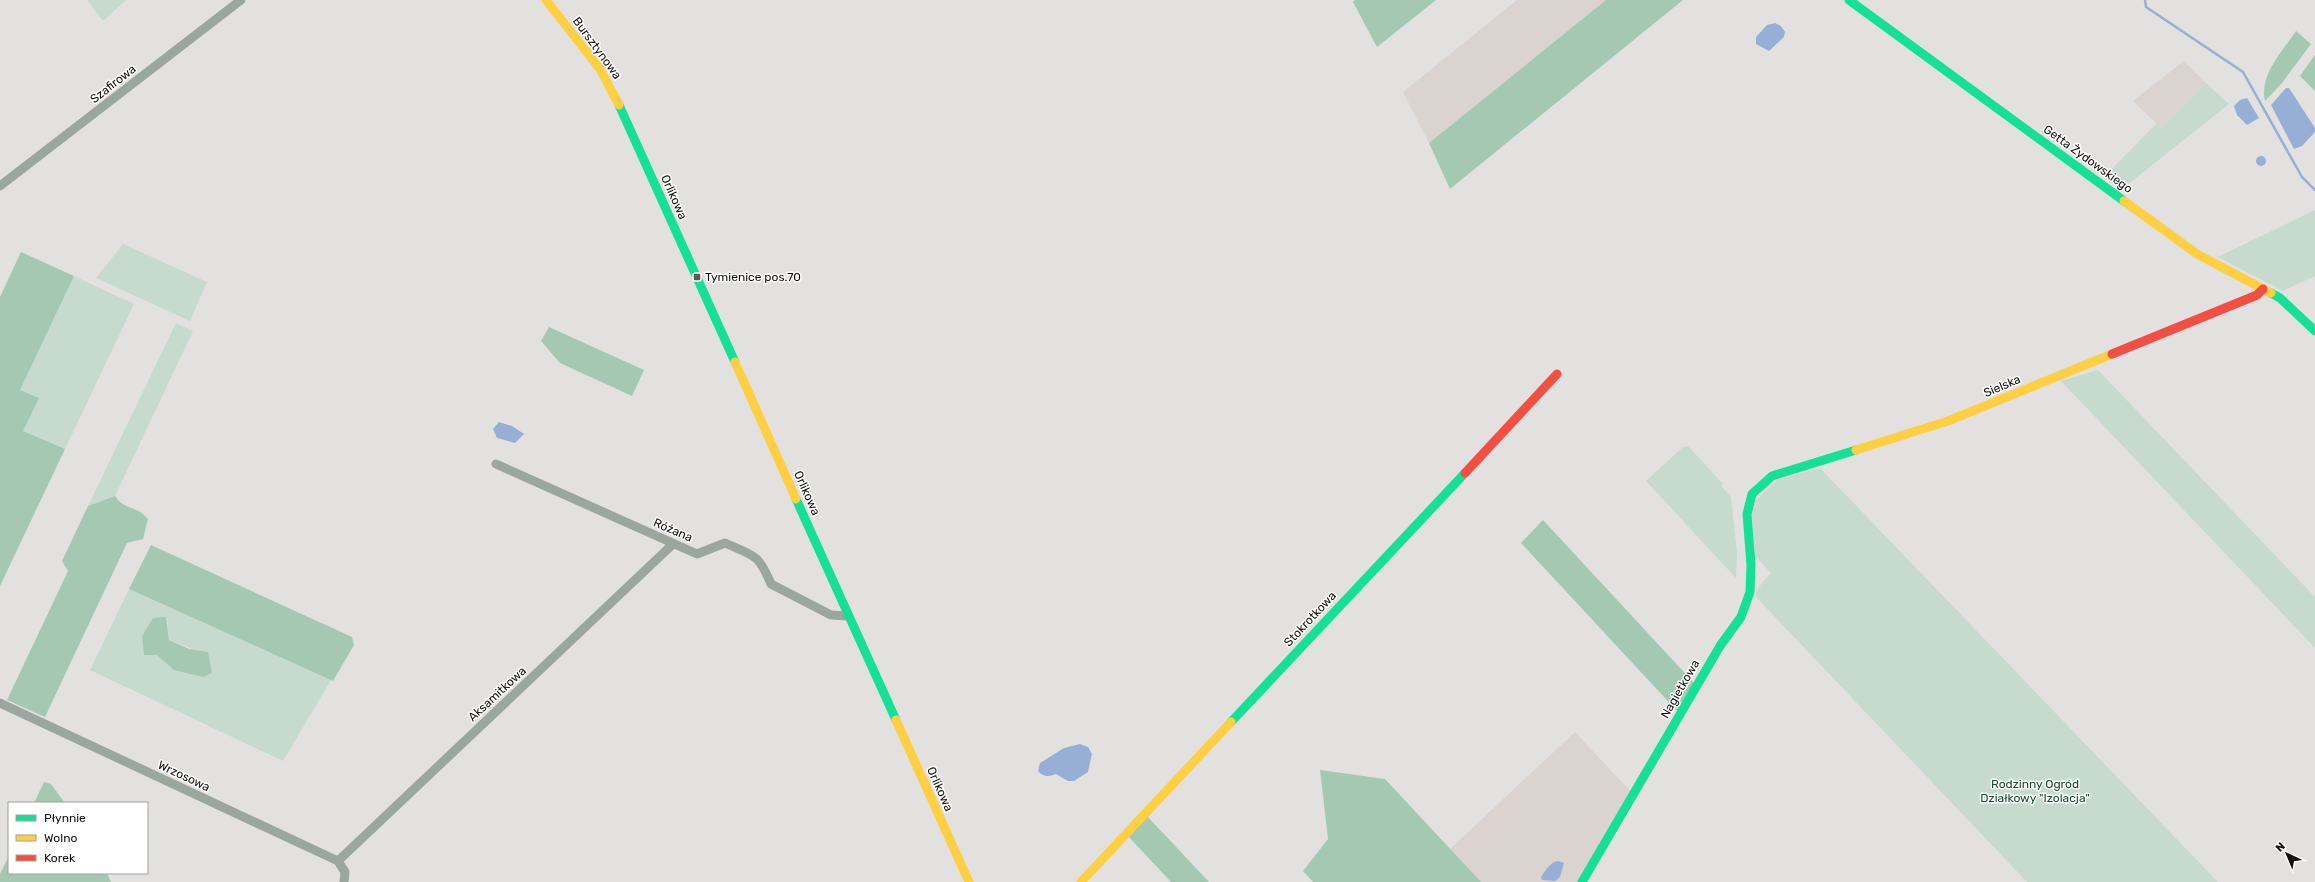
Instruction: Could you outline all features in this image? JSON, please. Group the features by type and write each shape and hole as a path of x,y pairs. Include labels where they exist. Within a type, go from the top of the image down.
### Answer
{"street":[{"name":"Szafirowa","path":"0,186 241,0"},
{"name":"Bursztynowa","path":"546,0 600,69 624,114"},
{"name":"Getta Żydowskiego","path":"1849,0 2197,254 2280,298 2315,331"},
{"name":"Orlikowa","path":"624,114 848,616 969,882"},
{"name":"Sielska","path":"1750,497 1772,476 1948,421 2257,295 2263,289"},
{"name":"Stokrotkowa","path":"1081,882 1557,374"},
{"name":"Różana","path":"496,464 697,554 725,543 753,555 762,563 771,584 831,615 848,616"},
{"name":"Nagietkowa","path":"1582,882 1710,661 1745,612 1752,592 1753,578 1747,508 1750,497"},
{"name":"Aksamitkowa","path":"338,861 673,544"},
{"name":"Wrzosowa","path":"0,703 338,861"},
{"path":"338,861 345,872 344,882"}],"shaded area":[{"path":"1517,0 1606,0 1429,143 1403,92"},
{"path":"2184,61 2206,83 2161,128 2133,101"},
{"path":"1575,732 1631,792 1578,882 1481,882 1450,849"}],"green space":[{"path":"87,0 126,0 103,21"},
{"path":"1355,0 1436,0 1377,47 1353,2"},
{"path":"1606,0 1683,0 1450,189 1429,143"},
{"path":"2296,31 2311,44 2282,83 2265,101 2264,91 2268,73"},
{"path":"2315,55 2315,91 2300,76"},
{"path":"2206,83 2229,104 2122,189 2104,177 2156,124 2161,128"},
{"path":"2315,210 2315,276 2283,291 2218,257"},
{"path":"123,244 207,282 190,321 96,278"},
{"path":"21,252 74,276 20,390 39,398 23,431 65,449 0,586 0,297"},
{"path":"74,276 134,304 65,449 22,431 38,399 20,390"},
{"path":"176,323 193,331 115,496 88,506"},
{"path":"549,327 644,370 632,396 560,363 541,341"},
{"path":"2098,370 2315,597 2315,648 2061,381"},
{"path":"1688,446 1723,484 1721,486 1731,497 1737,553 1736,578 1646,481 1683,447"},
{"name":"Rodzinny Ogród Działkowy \"Izolacja\"","path":"1820,468 2218,882 2027,882 1755,596 1761,584 1771,573 1755,556 1751,505 1777,480"},
{"path":"115,496 123,504 139,511 148,519 143,539 127,543 45,717 7,700 68,571 62,561 88,506"},
{"path":"1543,520 1694,683 1678,712 1521,543"},
{"path":"151,545 352,637 354,645 333,681 129,589"},
{"path":"129,589 331,680 283,761 90,670","holes":["167,618 169,640 200,652 202,677 175,670 157,655"]},
{"path":"166,617 169,640 189,649 208,652 212,673 203,677 174,670 157,655 144,655 142,636 153,618"},
{"path":"1320,770 1385,779 1481,882 1313,882 1303,871 1328,839"},
{"path":"44,782 51,784 64,802 34,802"},
{"path":"1147,816 1209,882 1171,882 1128,836"},
{"path":"8,858 8,874 107,874 111,882 0,882 0,874"}],"water":[{"path":"1775,23 1781,26 1785,32 1784,37 1769,51 1756,44 1756,37 1767,25"},
{"path":"2286,88 2289,88 2315,128 2315,132 2302,146 2294,149 2271,105"},
{"path":"2247,98 2259,118 2247,125 2237,115 2234,106 2240,100"},
{"path":"2259,156 2263,156 2265,157 2265,165 2259,166 2256,163 2256,159"},
{"path":"499,422 512,426 524,434 515,443 497,438 493,429"},
{"path":"1080,744 1088,747 1092,754 1088,772 1074,781 1068,781 1056,774 1051,776 1044,775 1038,771 1040,763 1064,748"},
{"path":"1558,861 1564,863 1560,877 1555,881 1542,880 1541,877 1548,867"}],"waterway":[{"path":"2145,0 2146,7 2243,72 2302,177 2315,190"}],"traffic: fast":[{"path":"1849,0 2124,201"},
{"path":"619,105 735,362"},
{"path":"2271,293 2280,298 2315,331"},
{"path":"1582,882 1720,646 1741,617 1750,592 1751,565 1747,514 1752,494 1772,476 1856,450"},
{"path":"1231,722 1465,473"},
{"path":"796,499 896,720"}],"traffic: slow":[{"path":"546,0 600,69 619,105"},
{"path":"2124,201 2197,254 2271,293"},
{"path":"1856,450 1948,421 2112,354"},
{"path":"735,362 796,499"},
{"path":"896,720 969,882"},
{"path":"1081,882 1231,722"}],"traffic: jam":[{"path":"2112,354 2257,295 2263,289"},
{"path":"1465,473 1557,374"}],"place":[{"name":"Tymienice pos.70","path":"697,277"}]}
